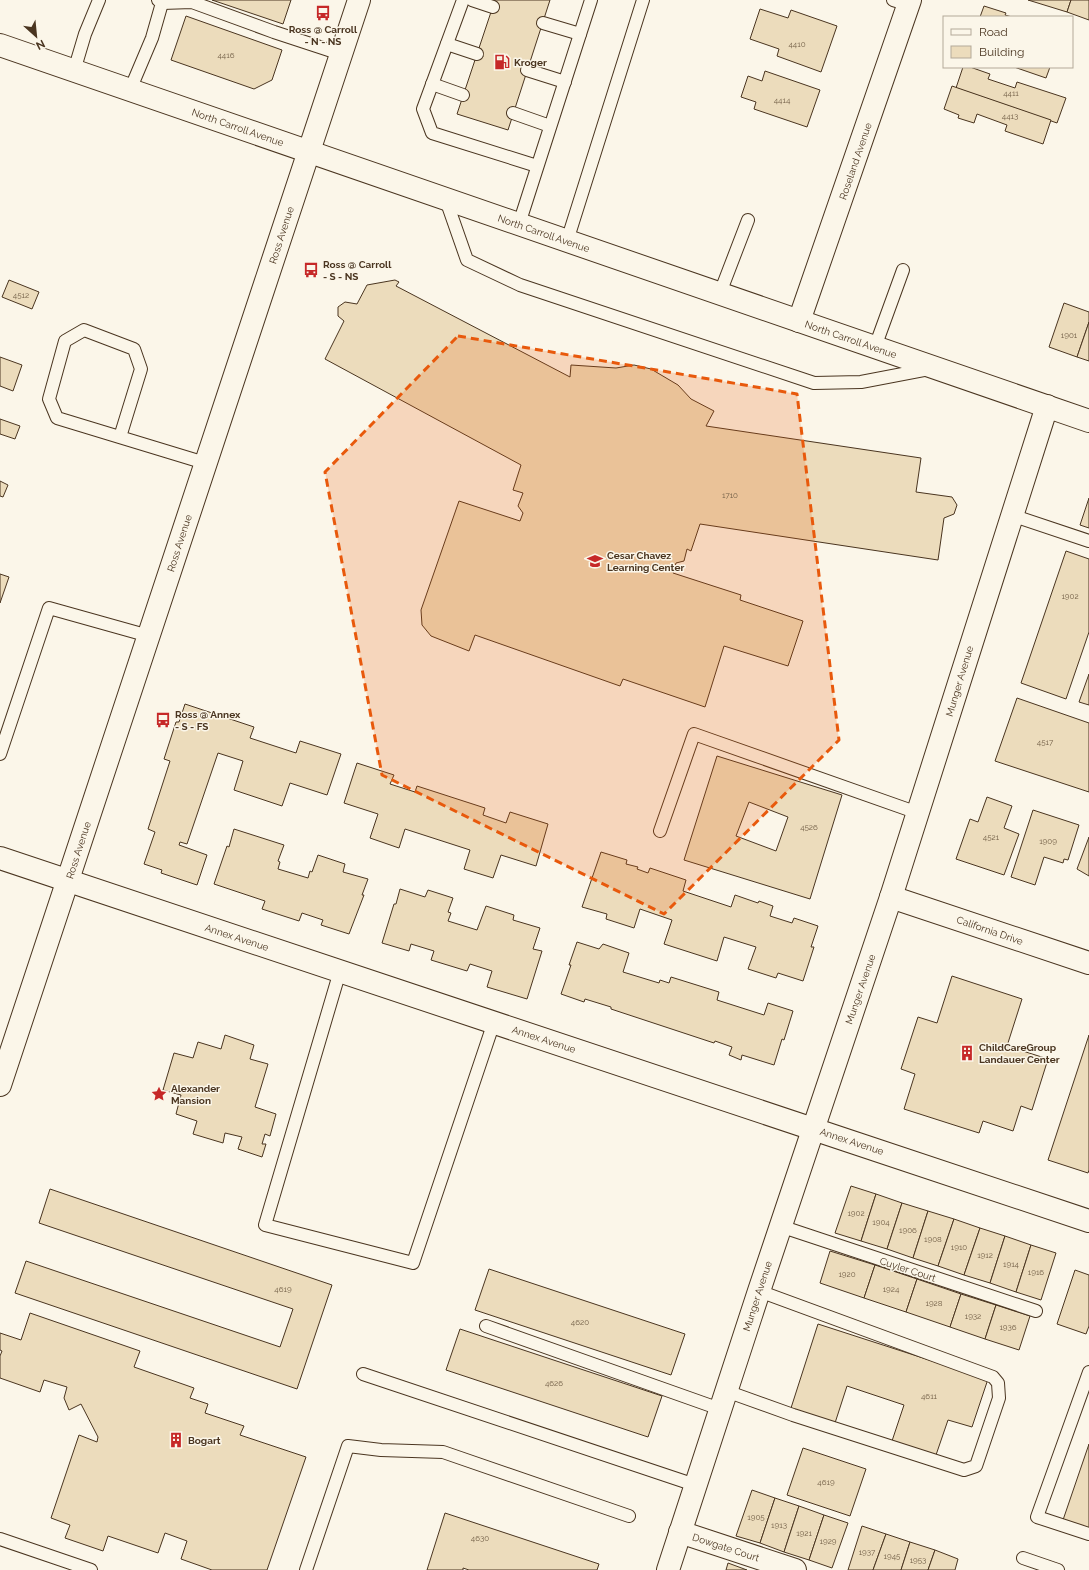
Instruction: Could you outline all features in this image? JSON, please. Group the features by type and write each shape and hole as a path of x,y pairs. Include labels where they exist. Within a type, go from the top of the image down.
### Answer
{"street":[{"name":"Ross Avenue","path":"0,1085 359,0"},
{"name":"Roseland Avenue","path":"799,321 904,2"},
{"name":"North Carroll Avenue","path":"0,45 1089,421"},
{"name":"Munger Avenue","path":"668,1570 758,1291 918,813 1046,406"},
{"name":"Annex Avenue","path":"0,858 1089,1221"},
{"name":"California Drive","path":"891,896 1089,963"},
{"name":"Dowgate Court","path":"680,1532 795,1570"}],"lane":[{"path":"74,71 85,34 99,0"},
{"path":"463,0 423,109 432,133 537,166"},
{"path":"472,0 493,7"},
{"path":"518,224 591,0"},
{"path":"567,241 643,0"},
{"path":"130,90 152,38 160,1 192,2 274,32 341,54"},
{"path":"543,23 580,34"},
{"path":"447,44 477,54"},
{"path":"527,70 565,82"},
{"path":"432,84 463,95"},
{"path":"513,113 550,126"},
{"path":"446,200 467,260 520,286 814,383 861,382 934,368"},
{"path":"720,293 748,220"},
{"path":"875,347 903,270"},
{"path":"120,437 141,369 134,349 84,330 65,341 50,399 57,418 205,463"},
{"path":"1011,515 1089,541"},
{"path":"0,754 49,608 149,636"},
{"path":"660,831 694,734 918,813"},
{"path":"340,971 265,1226 413,1263 494,1022"},
{"name":"Cuyler Court","path":"780,1226 1036,1311"},
{"path":"486,1326 723,1400 793,1415 964,1470 976,1466 999,1398 998,1383 993,1377 758,1291"},
{"path":"1089,1372 1037,1517 1089,1534"},
{"path":"362,1374 695,1485"},
{"path":"306,1570 348,1446 381,1450 443,1452 630,1516"},
{"path":"0,1539 91,1570"},
{"path":"1023,1558 1058,1570"}],"highlighted area":[{"path":"458,336 797,394 839,740 664,914 382,775 325,472"}],"building":[{"path":"212,0 291,0 283,24"},
{"name":"Kroger","path":"495,0 550,0 508,130 457,114"},
{"path":"1028,0 1071,0 1067,12"},
{"path":"1071,0 1089,0 1089,20 1067,12"},
{"path":"984,6 1006,13 1005,15 1008,16 980,16"},
{"path":"760,9 788,18 791,10 837,26 821,72 777,56 779,49 750,39"},
{"path":"186,16 282,50 272,80 254,89 171,60"},
{"path":"963,68 973,68 990,74 988,79 1015,88 1017,82 1066,98 1057,123 956,88"},
{"path":"1017,68 1050,68 1046,78"},
{"path":"765,71 820,90 807,127 754,109 756,102 741,97 748,76 762,81"},
{"path":"952,86 1051,120 1043,144 1005,131 1007,125 977,114 974,123 958,118 959,115 944,109"},
{"path":"9,280 39,292 32,309 2,297"},
{"path":"395,280 399,282 396,286 570,377 571,365 616,368 634,365 651,369 678,385 691,399 714,411 706,426 921,458 916,492 952,497 957,505 954,514 944,518 938,560 700,524 691,551 687,549 684,561 676,563 673,573 741,595 740,600 803,621 788,666 724,646 705,707 623,679 620,686 475,635 469,651 431,636 422,625 421,610 459,501 520,521 523,513 518,506 523,493 513,490 521,465 325,359 344,321 338,316 338,307 345,302 357,304 367,285"},
{"path":"1064,303 1089,312 1089,322 1077,357 1049,347"},
{"path":"1089,322 1089,361 1077,357"},
{"path":"0,357 22,365 13,391 0,386"},
{"path":"0,419 20,426 15,439 0,434"},
{"path":"0,481 8,485 3,497 0,496"},
{"path":"1089,498 1089,528 1080,525"},
{"path":"1066,551 1089,559 1089,632 1066,699 1021,683"},
{"path":"0,574 9,577 0,603"},
{"path":"1089,674 1089,705 1079,702"},
{"path":"1017,698 1089,723 1089,792 995,761"},
{"path":"185,704 254,727 250,738 296,753 300,741 341,754 327,795 290,783 282,806 234,790 243,761 218,753 187,844 180,842 179,845 207,855 197,885 161,873 162,870 144,864 155,832 148,829 170,761 164,759 176,722 179,722"},
{"path":"717,756 842,795 810,899 684,860","holes":["749,802 788,817 776,851 736,836"]},
{"path":"357,763 394,775 390,784 415,792 417,786 485,808 483,815 506,823 510,812 548,824 536,866 501,855 493,878 464,869 470,850 405,829 399,848 370,838 378,814 344,803"},
{"path":"987,797 1012,806 1004,828 1019,834 1004,875 956,859 970,819 978,822"},
{"path":"1033,810 1079,825 1068,860 1064,859 1063,863 1044,857 1035,885 1011,877"},
{"path":"234,829 284,845 278,861 280,862 278,869 308,878 310,871 312,872 318,855 345,864 343,872 368,879 362,895 364,895 349,934 321,925 323,920 302,913 299,921 262,909 265,901 214,884 227,846 229,847"},
{"path":"1089,837 1089,876 1077,869"},
{"path":"601,852 627,860 626,864 638,867 637,869 648,873 650,868 686,880 683,891 731,907 735,895 758,903 759,901 773,906 770,916 792,923 794,918 818,926 811,947 814,947 803,981 778,973 776,978 748,969 756,947 724,937 717,961 664,944 672,920 640,909 634,928 606,919 607,914 582,907"},
{"path":"400,889 425,897 428,890 453,898 448,912 451,913 448,921 477,930 486,906 514,915 513,920 540,928 533,949 542,951 527,999 487,987 492,971 470,964 467,971 431,960 434,951 411,944 409,951 382,943"},
{"path":"577,942 599,949 603,944 629,953 623,972 659,983 660,980 669,983 671,977 719,992 717,1000 764,1015 768,1003 793,1011 774,1065 742,1055 741,1060 729,1055 732,1047 715,1041 714,1043 611,1009 611,1007 585,999 584,1002 561,994"},
{"name":"ChildCareGroup Landauer Center","path":"952,976 1022,999 1007,1046 1048,1059 1032,1110 1021,1106 1013,1131 983,1121 979,1133 904,1109 915,1074 901,1069 918,1017 937,1023"},
{"path":"225,1035 254,1045 250,1059 268,1064 255,1107 276,1114 270,1136 265,1134 262,1144 266,1144 262,1157 238,1149 242,1137 225,1133 223,1143 193,1134 197,1121 176,1114 181,1095 163,1090 174,1053 193,1058 198,1042 221,1049"},
{"path":"1089,1035 1089,1170 1088,1173 1048,1160"},
{"path":"851,1186 876,1194 861,1241 835,1233"},
{"path":"50,1189 332,1285 297,1389 15,1293 26,1261 280,1347 293,1309 39,1223"},
{"path":"876,1194 902,1203 887,1249 861,1241"},
{"path":"902,1203 928,1211 913,1258 887,1249"},
{"path":"928,1211 954,1219 938,1266 913,1258"},
{"path":"954,1219 980,1228 964,1275 938,1266"},
{"path":"980,1228 1005,1236 990,1283 964,1275"},
{"path":"1005,1236 1031,1245 1016,1292 990,1283"},
{"path":"1031,1245 1056,1253 1041,1300 1016,1292"},
{"path":"830,1251 875,1265 864,1298 820,1283"},
{"path":"875,1265 917,1279 906,1312 864,1298"},
{"path":"489,1269 685,1334 671,1375 475,1310"},
{"path":"1075,1270 1089,1275 1089,1326 1086,1334 1057,1324"},
{"path":"917,1279 961,1294 950,1327 906,1312"},
{"path":"961,1294 996,1305 985,1339 950,1327"},
{"path":"996,1305 1030,1316 1019,1350 985,1339"},
{"name":"Bogart","path":"30,1313 140,1351 134,1367 194,1388 190,1398 208,1404 205,1413 244,1426 240,1435 306,1457 267,1570 212,1570 181,1559 187,1541 165,1533 158,1553 108,1536 103,1551 65,1538 70,1525 51,1518 79,1435 97,1442 98,1437 81,1404 69,1410 64,1398 67,1387 44,1380 40,1392 0,1378 0,1356 2,1351 0,1350 0,1333 21,1340"},
{"path":"818,1324 988,1379 972,1427 948,1420 936,1455 892,1441 904,1405 847,1386 835,1423 791,1408"},
{"path":"460,1329 662,1396 648,1437 446,1370"},
{"path":"1089,1444 1089,1529 1063,1520"},
{"path":"803,1448 866,1469 850,1516 787,1495"},
{"path":"752,1490 775,1498 760,1543 736,1536"},
{"path":"775,1498 799,1506 784,1552 760,1543"},
{"path":"799,1506 824,1515 809,1560 784,1552"},
{"path":"445,1513 599,1564 597,1570 469,1570 463,1568 463,1570 427,1570"},
{"path":"824,1515 848,1523 832,1568 809,1560"},
{"path":"862,1526 886,1534 873,1570 848,1570"},
{"path":"886,1534 910,1542 901,1570 873,1570"},
{"path":"910,1542 935,1550 928,1570 901,1570"},
{"path":"935,1550 958,1559 955,1570 928,1570"},
{"path":"728,1563 747,1570 726,1570"}],"place":[{"name":"Ross @ Carroll - N - NS","path":"323,13"},
{"name":"Kroger","path":"502,62"},
{"name":"Ross @ Carroll - S - NS","path":"311,270"},
{"name":"Cesar Chavez Learning Center","path":"595,561"},
{"name":"Ross @ Annex - S - FS","path":"163,720"},
{"name":"ChildCareGroup Landauer Center","path":"967,1053"},
{"name":"Alexander Mansion","path":"159,1094"},
{"name":"Bogart","path":"176,1440"}]}
